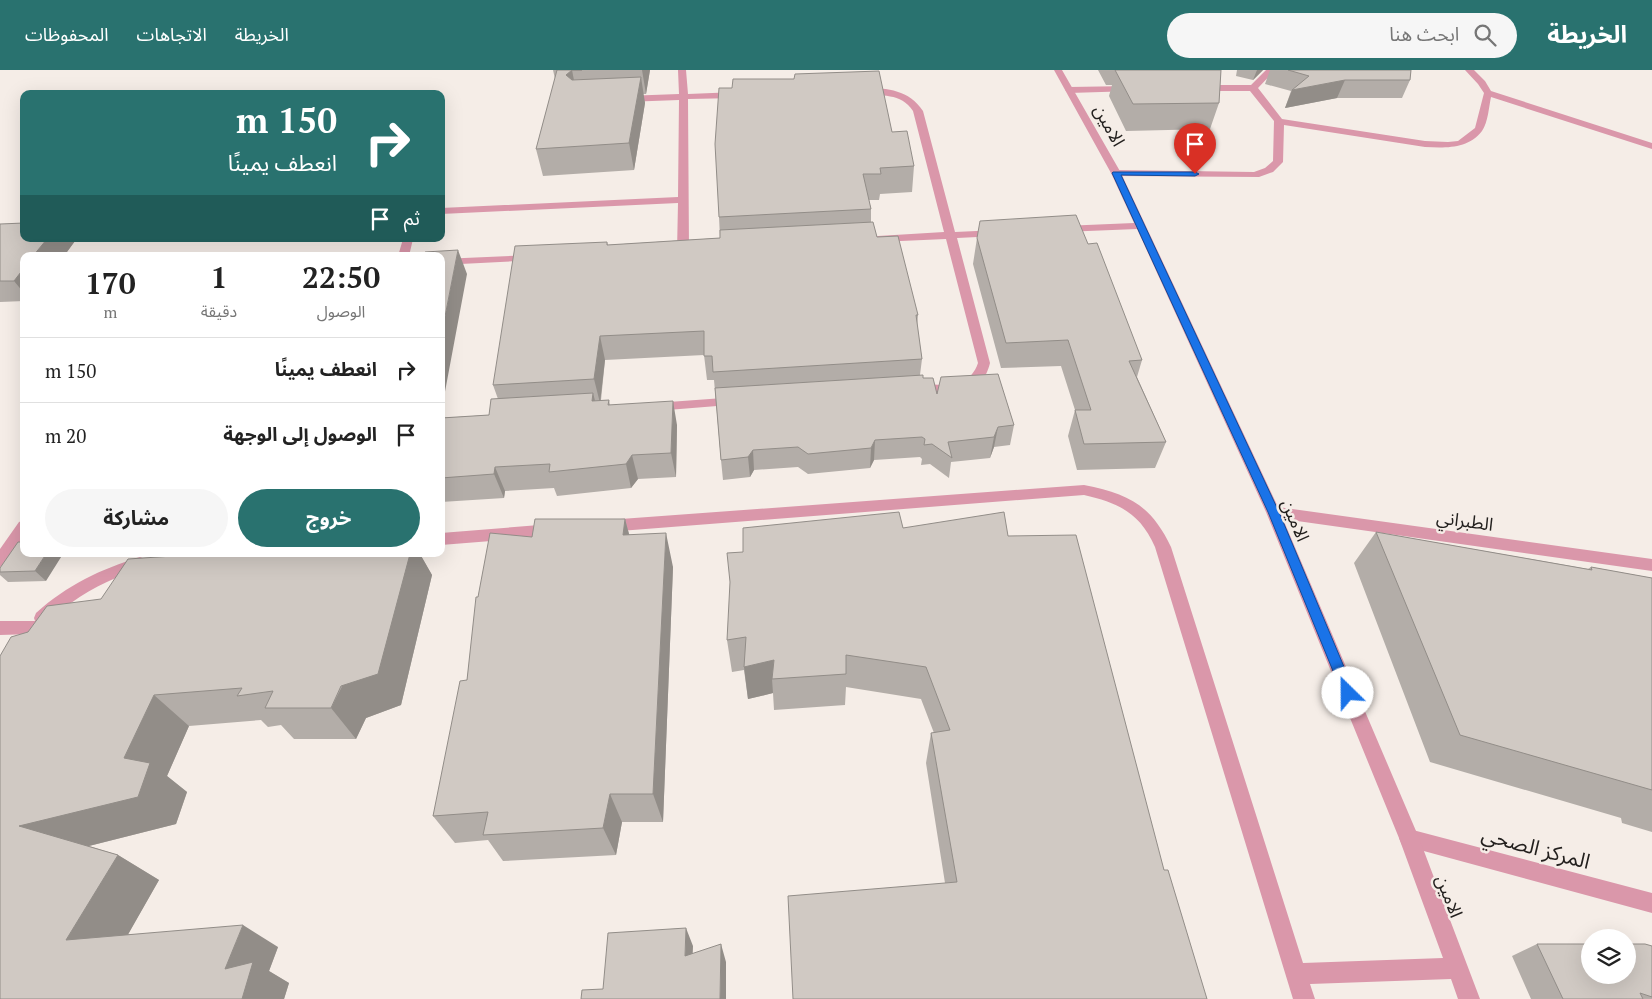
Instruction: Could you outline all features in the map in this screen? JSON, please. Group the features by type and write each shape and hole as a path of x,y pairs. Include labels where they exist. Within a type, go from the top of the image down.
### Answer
{"street":[{"path":"682,70 684,97 683,251"},
{"name":"الامين","path":"1058,70 1116,173 1273,512 1408,838 1469,999"},
{"path":"1195,88 1253,88 1271,70"},
{"path":"1469,70 1482,83 1488,93 1652,146"},
{"path":"1116,173 1255,174 1269,170 1278,162 1279,121 1253,88"},
{"path":"1069,90 1137,89"},
{"path":"858,91 881,91 900,94 914,103 918,111 984,363 983,370 973,382 964,385 904,391"},
{"path":"1279,121 1391,139 1448,145 1461,143 1479,129 1488,93"},
{"path":"616,100 743,95"},
{"path":"445,211 682,200"},
{"path":"1050,230 1139,226"},
{"path":"862,240 1011,232"},
{"path":"445,262 548,258"},
{"path":"638,408 747,401"},
{"path":"589,528 1084,490 1105,494 1126,502 1144,514 1156,530 1163,547 1304,999"},
{"name":"الطبراني","path":"1273,512 1652,566"},
{"path":"445,539 570,529"},
{"path":"0,561 20,532"},
{"path":"24,642 33,627 55,605 82,586 111,571 151,561"},
{"path":"0,628 33,627"},
{"name":"المركز الصحي","path":"1408,838 1652,903"},
{"path":"1296,974 1458,968"}],"building":[{"path":"557,70 572,70 566,75 572,80 641,77 629,143 536,149"},
{"path":"1115,70 1221,70 1219,103 1133,104"},
{"path":"1288,70 1411,70 1410,80 1345,80 1292,90 1309,76"},
{"path":"879,71 892,132 907,131 914,166 880,168 881,174 863,174 871,209 719,217 715,144 719,88 732,88 733,79 794,79 795,74"},
{"path":"1076,215 1088,244 1097,243 1142,360 1129,361 1166,442 1084,444 1075,410 1091,410 1068,340 1006,343 977,238 980,221"},
{"path":"873,222 877,237 898,236 918,315 916,315 922,359 713,372 712,356 704,356 704,331 600,336 594,379 493,385 515,246 607,242 607,245 720,238 720,230"},
{"path":"20,223 20,242 45,242 36,252 20,252 20,273 14,281 0,281 0,224"},
{"path":"458,250 445,317 445,252 425,252"},
{"path":"998,374 1014,425 998,427 994,437 948,442 952,458 932,444 924,445 925,439 922,437 875,440 871,448 808,454 798,447 753,450 748,457 721,460 715,388 923,375 923,378 933,378 937,394 941,377"},
{"path":"593,393 592,401 609,400 608,405 673,401 671,453 632,455 626,464 549,472 550,464 495,467 494,474 445,478 445,418 489,415 491,399"},
{"path":"899,512 903,528 1004,512 1008,536 1076,535 1164,870 1168,870 1207,999 793,999 788,896 957,882 931,733 950,730 926,667 846,655 846,674 772,679 774,660 744,667 746,637 727,640 730,582 727,553 743,552 743,528"},
{"path":"535,519 625,519 623,535 666,533 653,794 610,794 603,828 483,835 488,812 433,816 460,681 467,680 476,597 478,597 490,533 532,537"},
{"path":"1376,532 1592,570 1591,567 1652,578 1652,790 1460,735"},
{"path":"18,542 20,542 20,557 44,557 35,571 0,572 0,568"},
{"path":"158,557 409,557 378,674 341,686 331,708 265,708 273,691 237,696 242,688 154,695 124,758 150,763 138,797 19,826 118,855 66,940 243,925 225,969 253,962 242,999 0,999 0,656 11,637 28,632 47,606 101,599 128,559"},
{"path":"686,928 685,956 721,944 720,999 581,999 582,990 603,989 608,933"},
{"path":"1537,944 1581,944 1581,984 1636,984 1636,944 1652,946 1652,997 1640,993 1643,999 1563,999"}],"route":[{"path":"1195,174 1116,173 1273,512 1348,693"}]}
